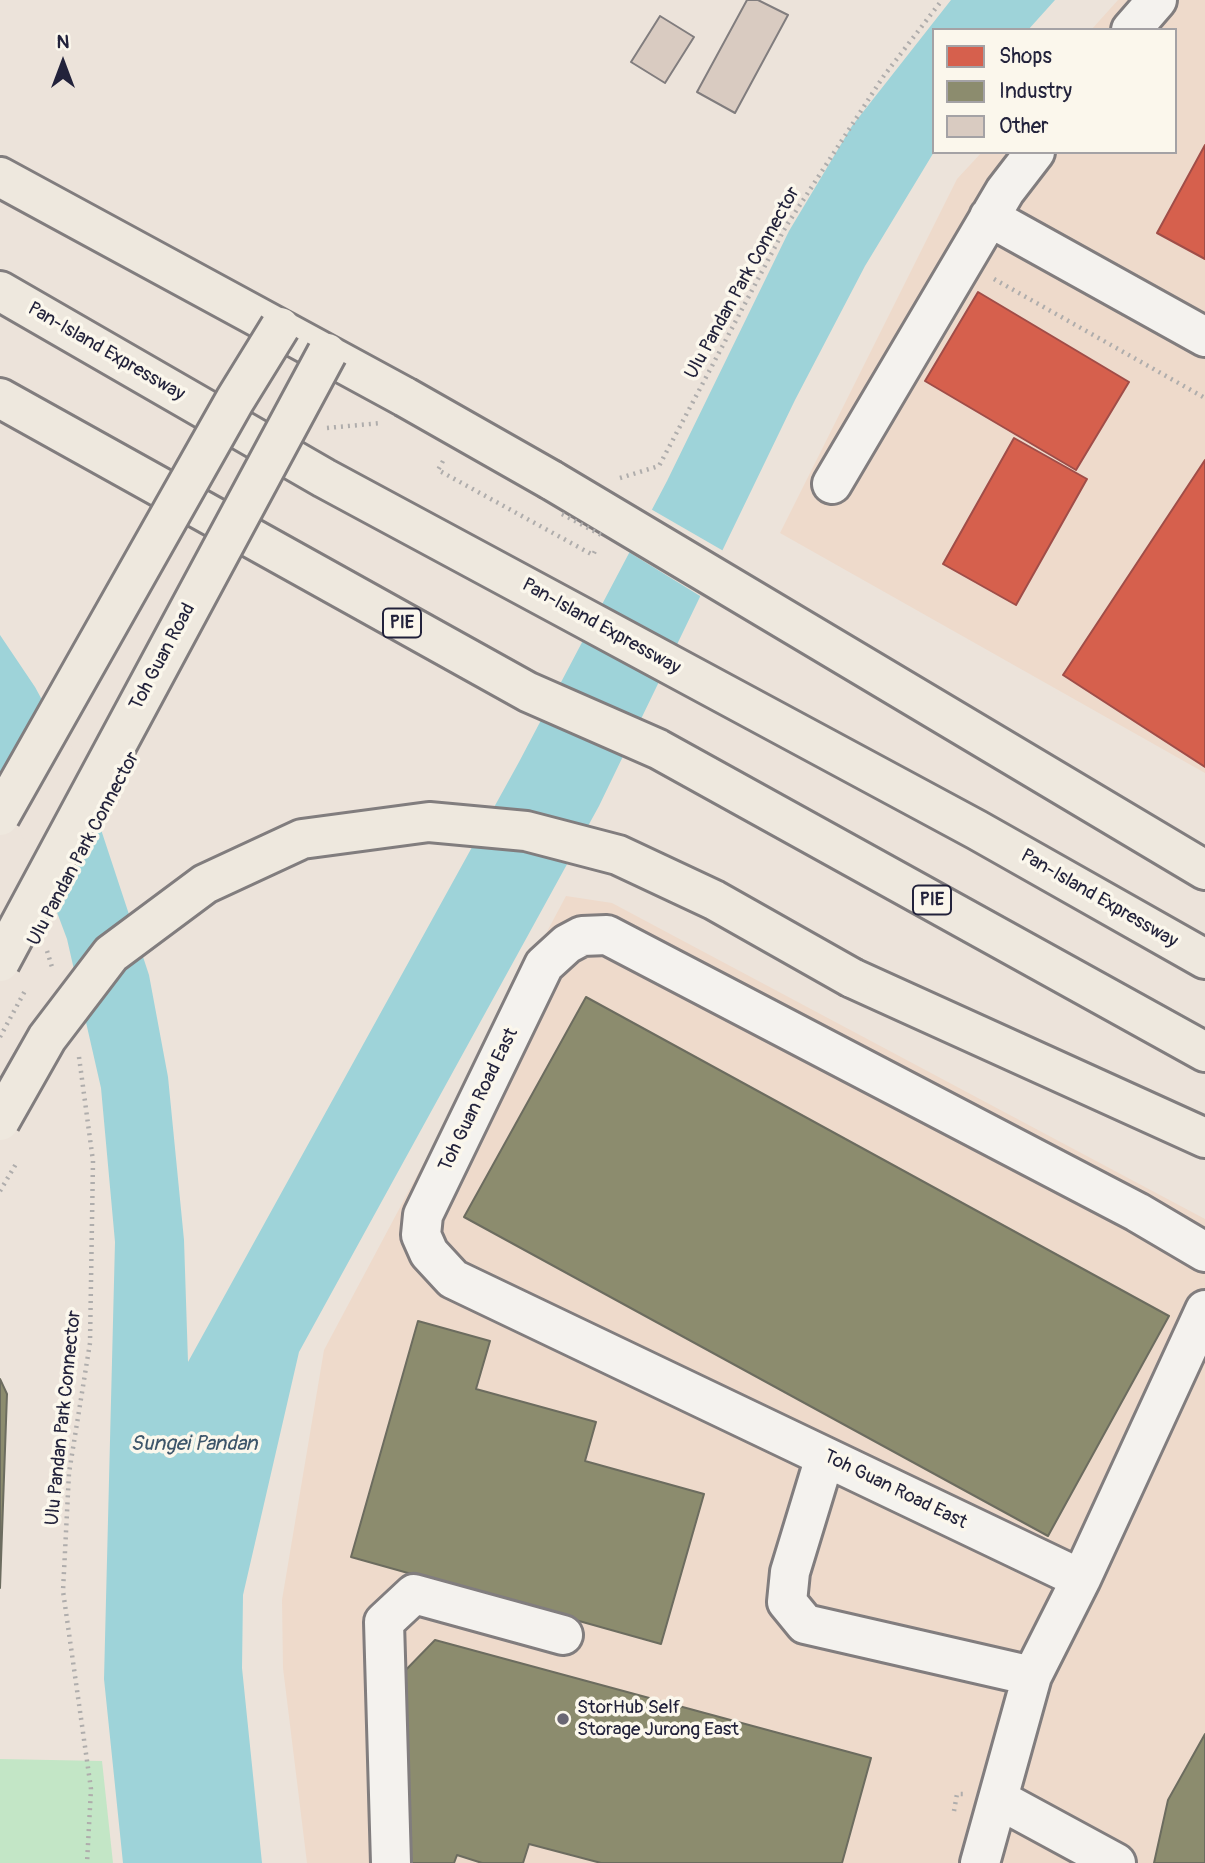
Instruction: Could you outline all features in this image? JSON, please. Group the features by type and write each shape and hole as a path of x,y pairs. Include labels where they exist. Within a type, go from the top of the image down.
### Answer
{"main road":[{"path":"0,177 280,327 551,480 1205,870"},
{"name":"Pan-Island Expressway","path":"0,291 324,478 977,830 1205,959"},
{"path":"0,816 228,411 280,327"},
{"name":"Toh Guan Road","path":"16,969 327,353"},
{"name":"PIE","path":"0,398 528,692 658,750 1205,1052"},
{"path":"0,1121 47,1038 111,954 205,884 302,839 429,822 526,831 618,855 714,900 852,978 1205,1138"}],"street":[{"path":"1133,28 1157,0"},
{"path":"832,484 989,217 1034,154"},
{"path":"989,217 1205,337"},
{"name":"Toh Guan Road East","path":"1081,1579 453,1279 429,1253 421,1235 423,1214 544,965 567,944 582,936 607,935 1137,1212 1205,1252"},
{"path":"980,1863 1032,1676 1081,1579 1205,1310"},
{"path":"825,1457 789,1572 787,1602 805,1624 1032,1676"},
{"path":"391,1863 384,1622 414,1594 563,1635"},
{"path":"998,1799 1116,1863"}],"path":[{"name":"Ulu Pandan Park Connector","path":"614,480 660,466 785,228 883,77 942,0"},
{"path":"963,261 1205,398"},
{"path":"322,428 393,422"},
{"path":"556,511 603,536"},
{"name":"Ulu Pandan Park Connector","path":"39,964 51,940"},
{"name":"Ulu Pandan Park Connector","path":"46,978 52,967 55,979"},
{"name":"Ulu Pandan Park Connector","path":"0,1037 16,969"},
{"name":"Ulu Pandan Park Connector","path":"77,1049 93,1161 90,1343 69,1474 63,1591 91,1789 87,1863"},
{"path":"0,1191 16,1164"}],"shaded area":[{"path":"1118,0 1205,0 1205,773 780,533 957,179 980,154 1177,154 1177,28 1093,28"},
{"path":"566,896 612,903 1205,1219 1205,1863 307,1863 283,1668 282,1600 324,1350"}],"green space":[{"path":"0,1759 102,1761 113,1863 0,1863"}],"water":[{"name":"Sungei Pandan","path":"951,0 1055,0 1030,28 932,28 933,154 865,266 795,400 599,806 299,1352 243,1595 242,1668 262,1863 123,1863 104,1679 115,1242 101,1088 67,939 34,851 0,786 0,635 35,687 83,775 149,975 168,1077 184,1240 188,1362 519,762 667,481 789,231 852,126"}],"pier":[{"path":"649,508 727,553 705,599 627,551"},
{"path":"47,702 86,774 50,904 31,853 0,794"}],"building: Shops":[{"path":"1205,145 1205,259 1157,233"},
{"path":"978,292 1129,382 1076,470 925,381"},
{"path":"1014,438 1087,479 1016,605 943,564"},
{"path":"1205,460 1205,767 1063,675"}],"building: Industry":[{"path":"586,997 1169,1316 1048,1536 464,1217"},
{"path":"418,1321 490,1341 476,1389 596,1422 585,1461 704,1494 661,1644 351,1557"},
{"path":"0,1379 7,1394 0,1588"},
{"name":"StorHub Self Storage Jurong East","path":"435,1640 871,1758 842,1863 601,1863 529,1844 523,1863 482,1863 457,1855 454,1863 406,1863 396,1680"},
{"path":"1205,1734 1205,1863 1154,1863 1168,1800"}],"building: Other":[{"path":"747,0 758,0 788,15 735,113 697,92"},
{"path":"660,16 694,37 665,83 631,62"}],"place":[{"name":"StorHub Self Storage Jurong East","path":"563,1719"}]}
